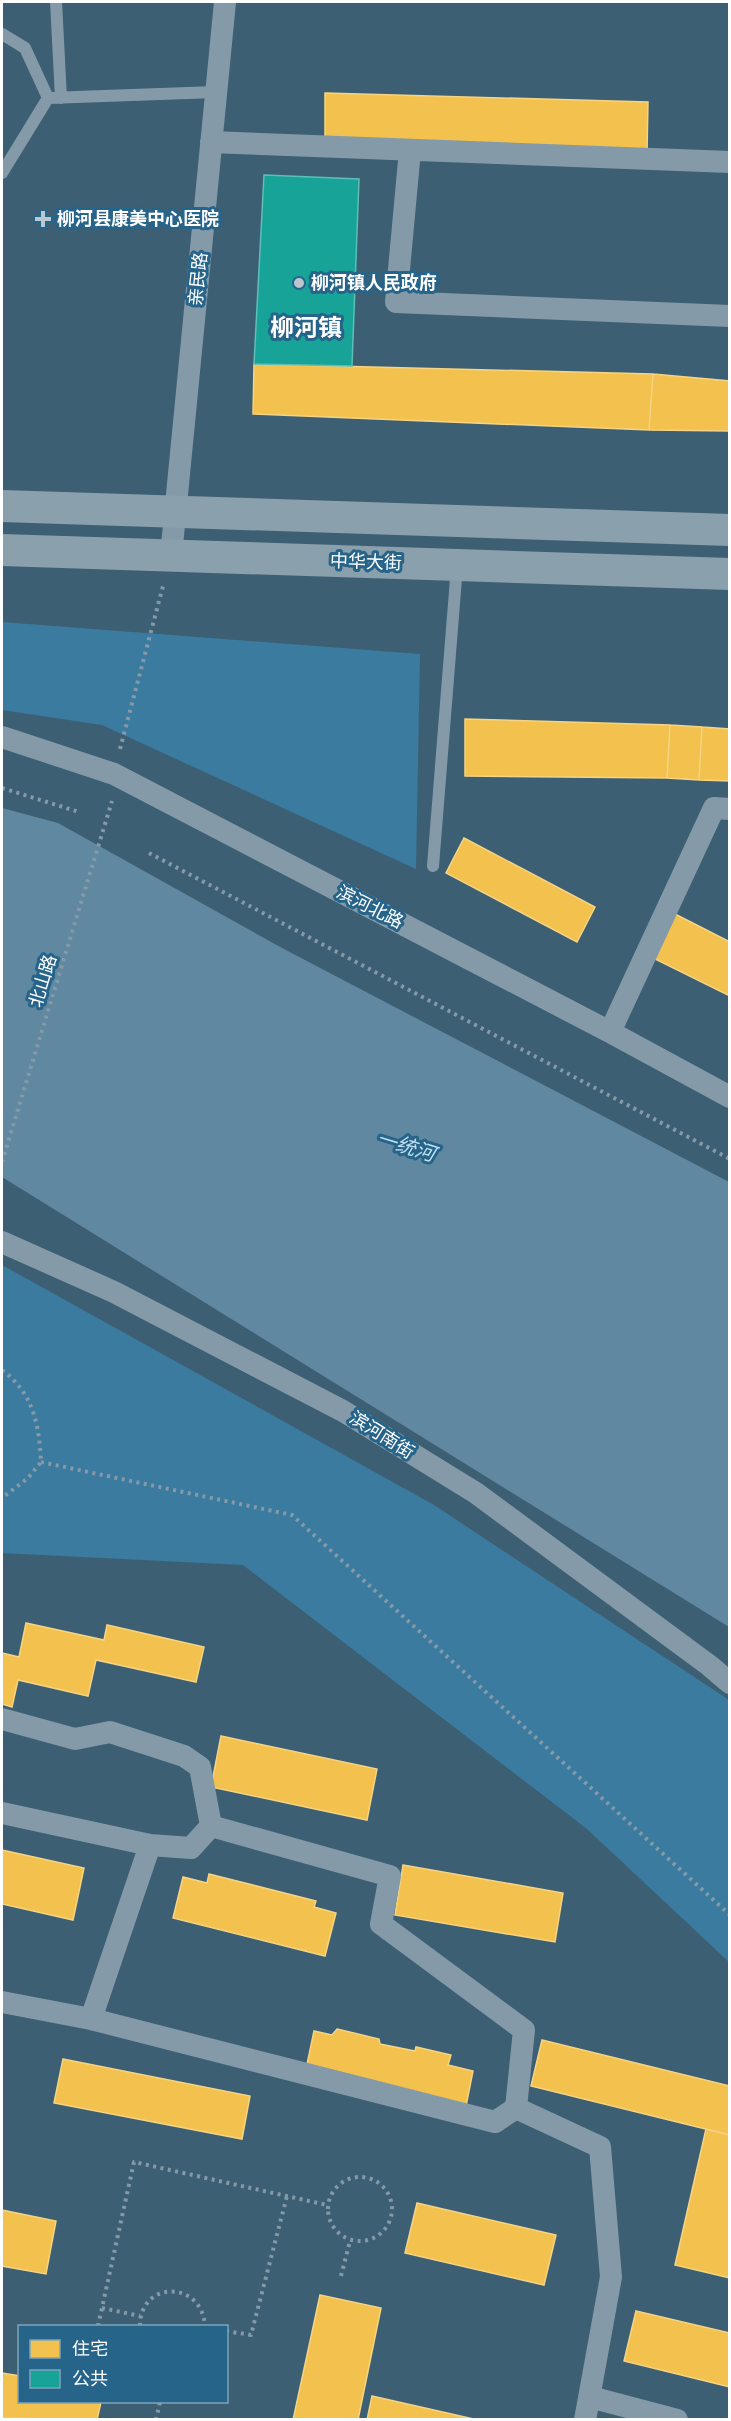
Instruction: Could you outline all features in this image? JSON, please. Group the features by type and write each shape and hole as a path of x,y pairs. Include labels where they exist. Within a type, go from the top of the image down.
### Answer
{"main road":[{"path":"2,506 729,530"},
{"name":"中华大街","path":"2,550 729,574"}],"street":[{"name":"亲民路","path":"171,556 225,2"},
{"path":"211,142 729,162"},
{"path":"410,150 396,302 729,316"},
{"name":"滨河北路","path":"2,737 114,774 610,1032 729,1097"},
{"path":"610,1032 714,808 729,809"},
{"name":"滨河南街","path":"2,1242 114,1292 343,1411 476,1493 710,1666 729,1683"},
{"path":"2,1719 75,1739 110,1732 184,1756 201,1767 211,1826"},
{"path":"2,1813 150,1845 191,1848 211,1826"},
{"path":"211,1826 390,1876 381,1924 524,2030 516,2108"},
{"path":"91,2019 150,1845"},
{"path":"2,2002 91,2019 495,2122 516,2108"},
{"path":"516,2108 600,2148 611,2277 585,2420"},
{"path":"590,2397 677,2420"}],"lane":[{"path":"2,173 55,98 56,2"},
{"path":"2,34 25,48 55,98"},
{"path":"55,98 216,92"},
{"path":"433,867 457,565"}],"path":[{"name":"北山路","path":"2,1162 111,807 114,774 171,556"},
{"path":"2,788 78,812"},
{"path":"149,853 729,1159"},
{"path":"2,1370 21,1390 32,1409 39,1429 41,1462 28,1478 2,1498"},
{"path":"41,1462 292,1515 729,1915"},
{"path":"98,2325 134,2163 327,2205"},
{"path":"360,2176 376,2181 388,2192 393,2207 390,2223 381,2235 366,2242 350,2241 337,2233 329,2220 327,2205 333,2190 345,2180 360,2176"},
{"path":"228,2331 250,2335 287,2196"},
{"path":"341,2276 350,2241"},
{"path":"140,2325 140,2316 145,2305 154,2296 178,2291 189,2296 198,2304 204,2316 205,2325"},
{"path":"102,2308 140,2316"},
{"path":"156,2420 160,2403"}],"shaded area":[{"path":"2,622 420,654 416,869 102,725 2,710"},
{"path":"2,1265 434,1505 729,1700 729,1962 587,1829 243,1565 2,1553"}],"water":[{"name":"一统河","path":"2,808 58,823 282,948 729,1182 729,1627 2,1177"}],"building: 住宅":[{"path":"325,93 648,102 647,153 325,144"},
{"path":"254,364 653,374 649,430 253,414"},
{"path":"653,374 730,381 730,431 649,430"},
{"path":"465,719 670,725 667,778 465,776"},
{"path":"670,725 702,727 699,780 667,778"},
{"path":"702,727 730,729 730,781 699,780"},
{"path":"464,838 595,907 577,942 446,873"},
{"path":"675,914 730,942 730,996 653,958"},
{"path":"26,1623 104,1640 107,1625 204,1647 196,1682 96,1660 88,1696 18,1680 12,1707 2,1704 2,1653 19,1657"},
{"path":"221,1736 377,1769 367,1820 211,1787"},
{"path":"2,1850 84,1868 73,1920 2,1904"},
{"path":"403,1865 563,1893 555,1942 395,1915"},
{"path":"209,1874 316,1901 314,1907 336,1913 325,1956 173,1918 183,1877 207,1883"},
{"path":"337,2029 379,2039 380,2044 415,2051 416,2047 451,2055 448,2065 473,2071 466,2106 306,2069 314,2031 332,2035"},
{"path":"542,2040 730,2086 730,2135 531,2086"},
{"path":"63,2059 250,2096 242,2139 54,2103"},
{"path":"706,2129 730,2135 730,2278 675,2265"},
{"path":"417,2203 556,2235 544,2285 405,2253"},
{"path":"2,2210 56,2221 46,2274 2,2266"},
{"path":"320,2295 381,2308 358,2420 293,2420"},
{"path":"636,2311 730,2333 730,2387 624,2361"},
{"path":"2,2373 18,2376 18,2403 101,2403 97,2420 2,2418"},
{"path":"372,2396 478,2420 367,2420"}],"building: 公共":[{"path":"264,175 359,179 352,366 254,364"}],"place":[{"name":"柳河县康美中心医院","path":"43,219"},
{"name":"柳河镇人民政府","path":"299,283"}],"district":[{"name":"柳河镇","path":"306,328"}]}
